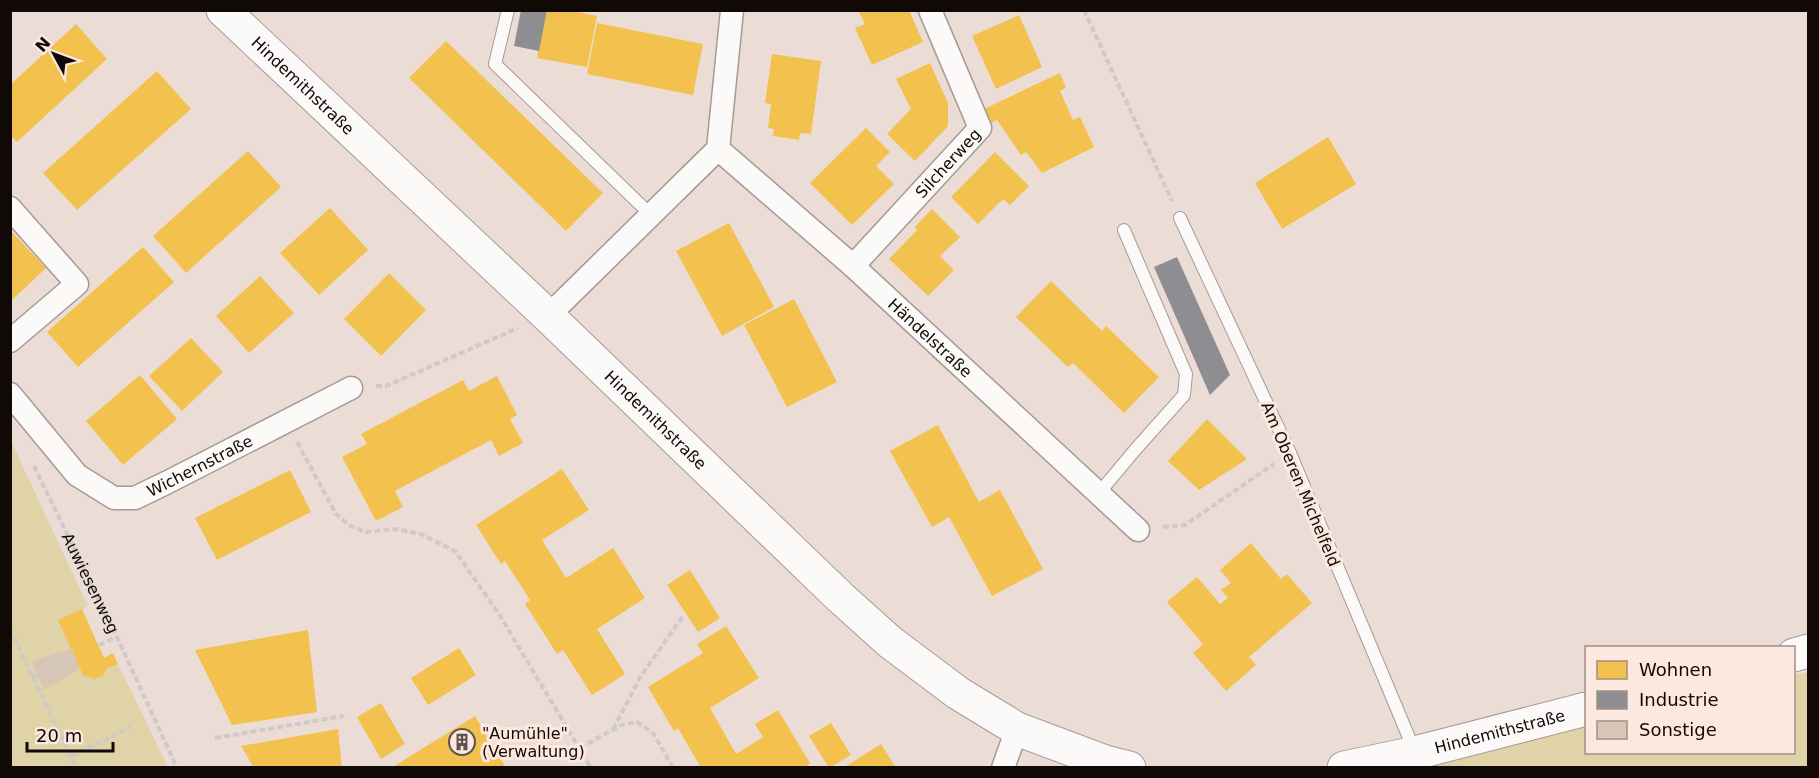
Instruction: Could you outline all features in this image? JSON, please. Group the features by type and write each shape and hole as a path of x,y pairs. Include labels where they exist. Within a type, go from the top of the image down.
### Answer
{"street":[{"name":"Hindemithstraße","path":"223,10 890,642 957,693 1017,729 1105,762 1129,768"},
{"path":"548,316 718,149 732,10"},
{"name":"Silcherweg","path":"853,266 980,128 930,10"},
{"name":"Händelstraße","path":"718,149 853,266 1138,530"},
{"path":"10,208 77,284 10,341"},
{"name":"Wichernstraße","path":"10,394 77,475 114,498 135,498 351,388"},
{"name":"Hindemithstraße","path":"1344,768 1415,753 1585,710"},
{"path":"1003,768 1017,729"}],"lane":[{"path":"508,10 495,64 651,215"},
{"name":"Am Oberen Michelfeld","path":"1180,218 1290,453 1415,753"},
{"path":"1099,493 1184,395 1186,374 1124,230"}],"path":[{"path":"1084,10 1180,218"},
{"path":"351,388 386,386 548,316"},
{"path":"286,422 336,514 350,526 366,531 396,529 421,534 455,551 499,614 591,768"},
{"path":"1138,530 1185,525 1290,453"},
{"name":"Auwiesenweg","path":"32,459 177,768"},
{"path":"613,729 641,676 683,616"},
{"path":"10,630 76,768"},
{"path":"99,645 117,637"},
{"path":"32,677 75,657"},
{"path":"215,738 344,716"},
{"path":"580,748 621,725 638,722 652,733 673,768"},
{"path":"71,756 131,727"}],"shaded area":[{"path":"10,439 88,606 82,610 106,662 107,669 118,664 168,767 11,767"},
{"path":"1808,672 1808,767 1409,768 1585,725 1585,754 1795,754 1795,675"}],"building: Wohnen":[{"path":"547,10 568,10 597,16 587,67 537,58"},
{"path":"858,10 909,10 923,42 872,65 855,28 865,24"},
{"path":"1019,15 1042,67 996,89 972,36"},
{"path":"597,23 703,44 693,95 587,74"},
{"path":"76,24 107,59 17,142 10,135 10,85"},
{"path":"446,41 603,193 566,231 409,78"},
{"path":"772,54 821,61 811,134 800,133 799,140 773,136 774,129 768,128 771,104 765,103"},
{"path":"930,63 948,103 948,126 915,161 887,134 911,109 896,79"},
{"path":"157,71 191,109 77,210 43,173"},
{"path":"1060,73 1066,88 1060,91 1073,120 1080,117 1094,147 1042,173 1026,152 1021,155 997,120 991,123 984,109"},
{"path":"866,128 890,152 876,166 894,184 852,225 810,183"},
{"path":"1328,137 1356,184 1282,229 1255,183"},
{"path":"248,151 281,187 186,273 153,236"},
{"path":"995,152 1029,186 1010,205 1003,199 978,224 951,197"},
{"path":"330,208 368,250 319,295 280,253"},
{"path":"932,209 960,237 940,256 954,270 928,296 889,259 917,230 915,227"},
{"path":"729,223 774,307 722,336 676,251"},
{"path":"10,230 46,268 10,302"},
{"path":"143,247 174,282 78,367 47,332"},
{"path":"389,273 426,310 381,356 344,319"},
{"path":"260,276 294,313 249,353 216,316"},
{"path":"1051,281 1102,331 1106,326 1159,377 1124,413 1073,363 1068,367 1016,317"},
{"path":"794,299 837,382 787,407 744,325"},
{"path":"191,338 223,372 182,411 149,376"},
{"path":"140,375 177,419 123,465 86,421"},
{"path":"497,376 517,415 510,419 523,443 499,456 491,440 395,491 403,507 376,521 342,457 367,444 361,434 463,380 469,391"},
{"path":"1207,419 1247,459 1199,490 1168,461"},
{"path":"938,425 979,502 1000,490 1043,569 992,596 949,517 932,527 890,451"},
{"path":"562,469 589,510 542,540 566,578 613,548 645,598 597,629 625,674 592,695 563,650 557,654 525,604 530,600 505,561 501,564 476,525"},
{"path":"290,470 311,512 217,560 195,518"},
{"path":"1251,543 1281,579 1287,574 1312,603 1249,657 1256,665 1226,691 1193,653 1203,644 1167,602 1197,577 1220,604 1228,598 1221,590 1231,583 1220,570"},
{"path":"690,570 720,618 698,632 667,585"},
{"path":"82,609 104,658 113,653 118,664 106,669 103,676 95,679 83,675 58,620"},
{"path":"726,626 759,678 710,708 736,754 763,737 755,724 778,710 810,763 804,768 701,768 678,728 674,731 648,687 703,653 697,644"},
{"path":"308,630 317,712 232,725 195,650"},
{"path":"459,648 476,675 428,705 411,678"},
{"path":"381,703 405,744 381,759 357,717"},
{"name":"\"Aumühle\" (Verwaltung)","path":"475,716 506,768 391,768"},
{"path":"831,723 851,755 829,768 809,736"},
{"path":"338,729 342,768 254,768 241,746"},
{"path":"881,744 896,768 843,768"}],"building: Industrie":[{"path":"521,10 547,10 539,51 514,46"},
{"path":"1177,257 1230,375 1210,395 1154,267"}],"building: Sonstige":[{"path":"71,649 80,668 44,690 32,661"}],"place":[{"name":"\"Aumühle\" (Verwaltung)","path":"462,742"}]}
